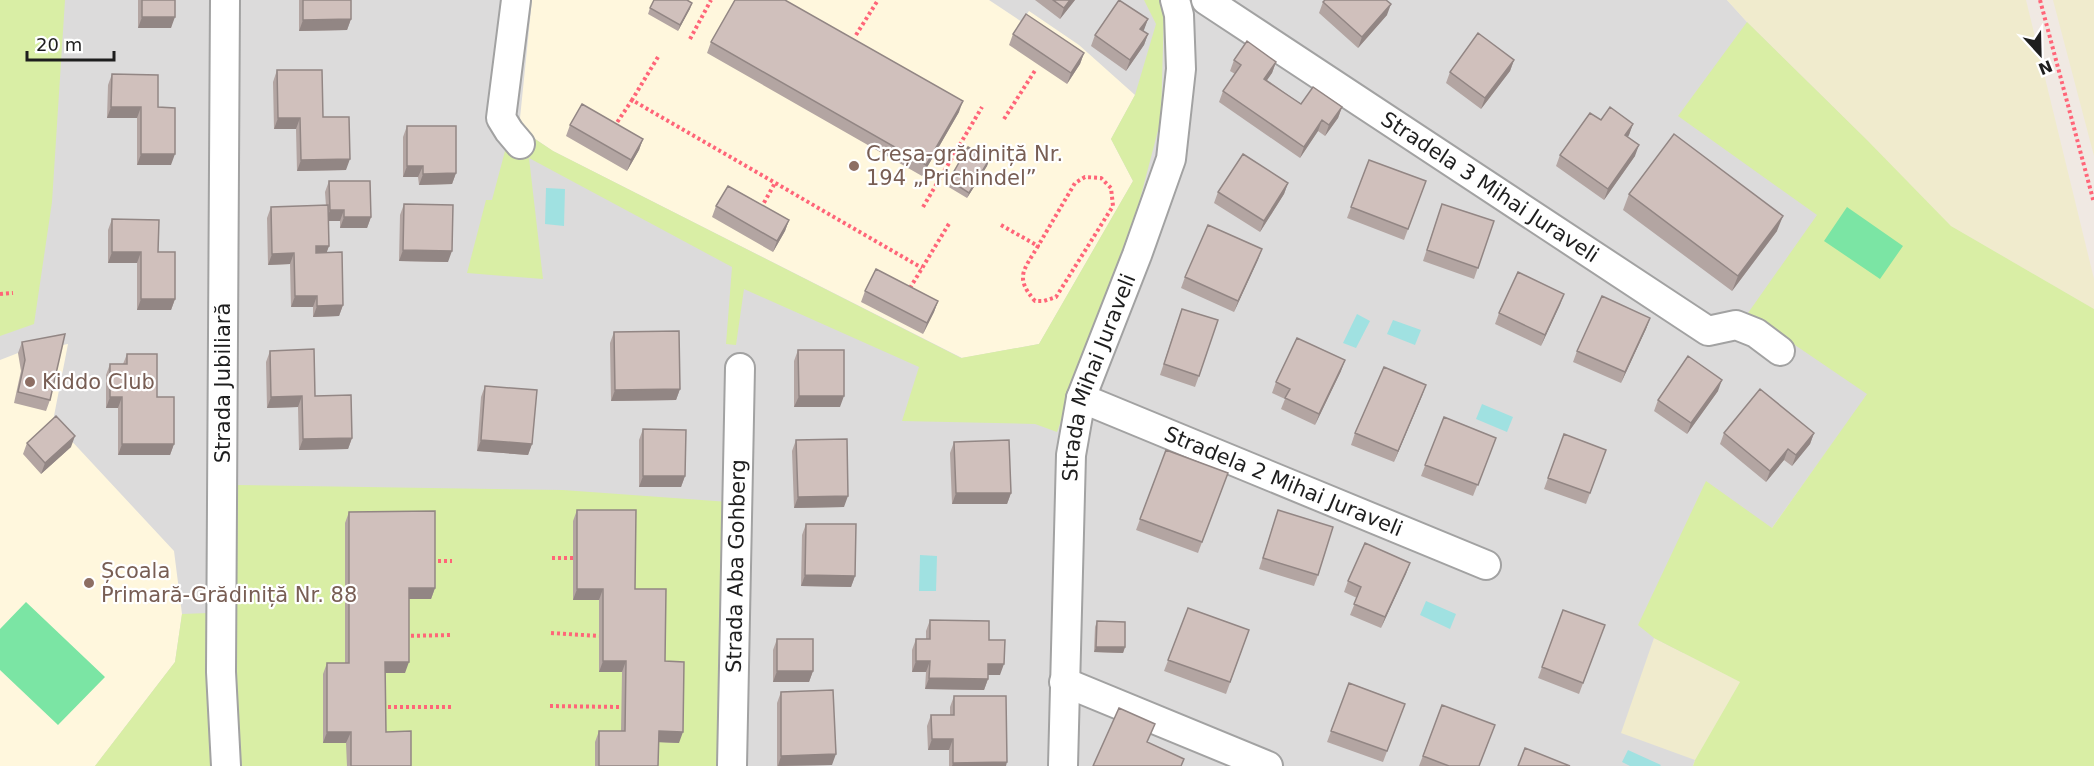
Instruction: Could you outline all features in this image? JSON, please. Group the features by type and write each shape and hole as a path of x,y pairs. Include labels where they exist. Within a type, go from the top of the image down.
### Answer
{"street":[{"name":"Strada Jubiliară","path":"225,0 221,672 226,766"},
{"path":"516,0 501,118 520,144"},
{"name":"Strada Mihai Juraveli","path":"1063,766 1071,455 1081,398 1137,255 1171,159 1181,69 1179,15 1175,0"},
{"name":"Stradela 3 Mihai Juraveli","path":"1206,0 1708,331 1736,325 1756,333 1780,351"},
{"name":"Strada Aba Gohberg","path":"732,766 740,368"},
{"name":"Stradela 2 Mihai Juraveli","path":"1081,398 1486,565"},
{"path":"1064,682 1268,766"}],"path":[{"path":"690,39 711,0"},
{"path":"856,35 878,0"},
{"path":"2040,0 2094,203"},
{"path":"611,131 658,57"},
{"path":"1004,119 1036,69"},
{"path":"632,100 922,268"},
{"path":"923,207 982,107"},
{"path":"1093,176 1106,182 1111,188 1113,206 1056,297 1044,301 1035,301 1026,291 1022,280 1023,272 1038,246 1075,183 1085,177 1093,176"},
{"path":"759,212 775,183"},
{"path":"910,288 950,222"},
{"path":"1001,225 1038,246"},
{"path":"0,294 12,293"},
{"path":"552,558 573,558"},
{"path":"431,561 452,561"},
{"path":"551,633 599,636"},
{"path":"405,636 452,635"},
{"path":"381,707 454,706"},
{"path":"550,706 621,707"}],"shaded area":[{"path":"0,0 1727,0 1869,142 1868,394 1683,652 1695,760 1693,766 0,766"},
{"name":"Creșa-grădiniță Nr. 194 „Prichindel”","path":"532,0 989,0 1022,22 1029,11 1079,45 1135,95 1111,139 1133,181 1039,344 962,358 553,151 519,128"},
{"path":"1727,0 2026,0 2094,279 2094,309 1951,226"},
{"path":"2053,0 2094,0 2094,156"},
{"name":"Școala Primară-Grădiniță Nr. 88","path":"68,344 53,421 174,551 182,614 175,662 95,766 0,766 0,360 18,353"},
{"path":"1654,638 1740,682 1695,760 1621,733"}],"green space":[{"path":"0,0 65,0 52,202 34,324 0,336"},
{"path":"1144,0 1161,0 1164,7 1161,119 1139,203 1057,432 1035,424 902,421 919,367 744,289 736,345 726,344 732,267 529,158 532,137 553,151 961,358 1039,344 1133,181 1111,139 1135,95 1156,24"},
{"path":"1747,22 1951,226 2094,309 2094,766 1693,766 1740,682 1654,638 1638,625 1706,481 1772,528 1867,394 1748,313 1817,215 1678,116"},
{"path":"505,151 529,158 543,279 467,273 486,200 492,200"},
{"path":"1847,207 1903,246 1880,279 1824,241"},
{"path":"236,485 563,490 729,502 723,766 236,766 232,637"},
{"path":"26,602 105,677 58,725 0,670 0,629"},
{"path":"209,613 216,766 95,766 175,662 182,614"}],"water":[{"path":"546,188 565,189 564,226 545,224"},
{"path":"1357,314 1370,321 1356,348 1343,343"},
{"path":"1393,320 1421,330 1415,345 1387,334"},
{"path":"1482,404 1513,417 1507,432 1476,419"},
{"path":"920,555 937,556 936,591 919,591"},
{"path":"1426,601 1456,614 1450,629 1420,615"},
{"path":"1628,750 1661,765 1630,766 1622,762"}],"building":[{"path":"142,0 175,0 175,17 142,17"},
{"path":"303,0 351,0 351,19 303,20"},
{"path":"654,0 687,0 692,3 680,25 650,8"},
{"path":"735,0 785,0 963,101 926,165 711,42"},
{"path":"1053,0 1070,0 1064,8"},
{"path":"1119,0 1148,19 1140,29 1148,34 1130,60 1095,35"},
{"path":"1325,0 1386,0 1391,4 1362,37 1323,2"},
{"path":"1026,14 1084,53 1071,73 1013,34"},
{"path":"1478,33 1514,60 1485,98 1450,72"},
{"path":"1247,41 1276,62 1264,79 1301,104 1313,87 1342,107 1329,125 1322,120 1304,147 1223,91 1241,65 1234,60"},
{"path":"277,70 322,70 323,117 349,117 350,159 301,160 300,118 278,118"},
{"path":"112,74 158,75 158,107 175,108 175,154 141,154 141,107 111,107"},
{"path":"582,104 643,139 631,160 570,125"},
{"path":"1610,107 1633,124 1625,135 1639,145 1608,189 1560,155 1590,113 1601,120"},
{"path":"407,126 456,126 456,173 423,174 423,166 407,166"},
{"path":"1674,134 1783,216 1738,276 1629,194"},
{"path":"968,147 989,160 969,193 949,180"},
{"path":"1243,154 1288,183 1264,221 1218,192"},
{"path":"1369,160 1426,181 1408,229 1351,207"},
{"path":"329,181 370,181 371,217 344,217 344,210 330,210"},
{"path":"728,186 789,220 777,241 716,206"},
{"path":"404,204 453,205 452,251 403,250"},
{"path":"1442,204 1494,221 1478,268 1427,250"},
{"path":"328,205 329,246 316,246 316,253 342,252 343,305 317,306 317,296 295,296 294,253 272,254 271,207"},
{"path":"112,219 159,220 158,252 175,252 175,299 141,299 141,252 112,252"},
{"path":"1208,225 1262,249 1238,301 1185,277"},
{"path":"876,269 938,301 927,323 865,291"},
{"path":"1518,272 1564,294 1545,335 1499,313"},
{"path":"1602,296 1650,318 1625,372 1577,351"},
{"path":"1182,309 1218,320 1199,376 1164,364"},
{"path":"679,331 680,389 615,390 614,332"},
{"path":"65,334 50,400 18,392 25,360 22,342"},
{"path":"1297,338 1345,360 1319,414 1285,398 1290,389 1276,382"},
{"path":"314,349 315,396 351,395 352,438 303,439 302,396 271,397 270,351"},
{"path":"798,350 844,350 844,396 799,396"},
{"path":"127,354 157,354 157,397 174,397 174,444 122,444 122,397 110,397 110,364 127,364"},
{"path":"1688,356 1722,380 1691,423 1658,400"},
{"path":"1384,367 1426,385 1398,451 1355,433"},
{"path":"485,386 537,390 532,444 481,440"},
{"path":"1760,389 1814,433 1796,455 1788,449 1770,471 1724,433"},
{"path":"56,416 75,436 45,463 27,443"},
{"path":"1444,417 1496,438 1478,485 1425,465"},
{"path":"643,429 686,430 685,476 643,476"},
{"path":"1564,434 1606,450 1590,493 1548,478"},
{"path":"847,439 848,496 798,497 796,440"},
{"path":"1009,440 1011,493 956,493 954,442"},
{"path":"1166,450 1228,473 1202,542 1140,519"},
{"path":"577,510 636,510 635,589 666,589 665,661 684,662 683,732 659,731 658,766 599,766 599,731 625,731 626,661 603,661 603,589 577,589"},
{"path":"1278,510 1333,527 1318,575 1263,558"},
{"path":"435,511 435,588 409,588 409,662 385,662 386,732 411,731 411,766 351,766 351,732 327,732 327,663 349,663 349,512"},
{"path":"806,524 856,524 855,576 805,575"},
{"path":"1365,543 1410,563 1385,617 1354,604 1361,587 1348,581"},
{"path":"1188,608 1249,630 1230,682 1168,660"},
{"path":"1563,610 1605,625 1583,683 1542,667"},
{"path":"930,620 989,621 989,640 1005,640 1004,664 988,664 988,679 929,678 930,661 916,661 916,639 930,639"},
{"path":"1097,621 1125,622 1125,647 1096,647"},
{"path":"777,639 813,639 813,671 777,671"},
{"path":"1349,683 1405,704 1387,751 1331,731"},
{"path":"833,690 836,754 781,756 781,692"},
{"path":"954,696 1006,696 1007,762 953,763 953,739 932,739 931,715 954,715"},
{"path":"1442,705 1495,725 1479,766 1449,766 1423,756"},
{"path":"1119,708 1155,724 1147,742 1184,759 1181,766 1093,766"},
{"path":"1525,748 1570,766 1518,766"}],"place":[{"name":"Creșa-grădiniță Nr. 194 „Prichindel”","path":"854,166"},
{"name":"Kiddo Club","path":"30,382"},
{"name":"Școala Primară-Grădiniță Nr. 88","path":"89,583"}]}
